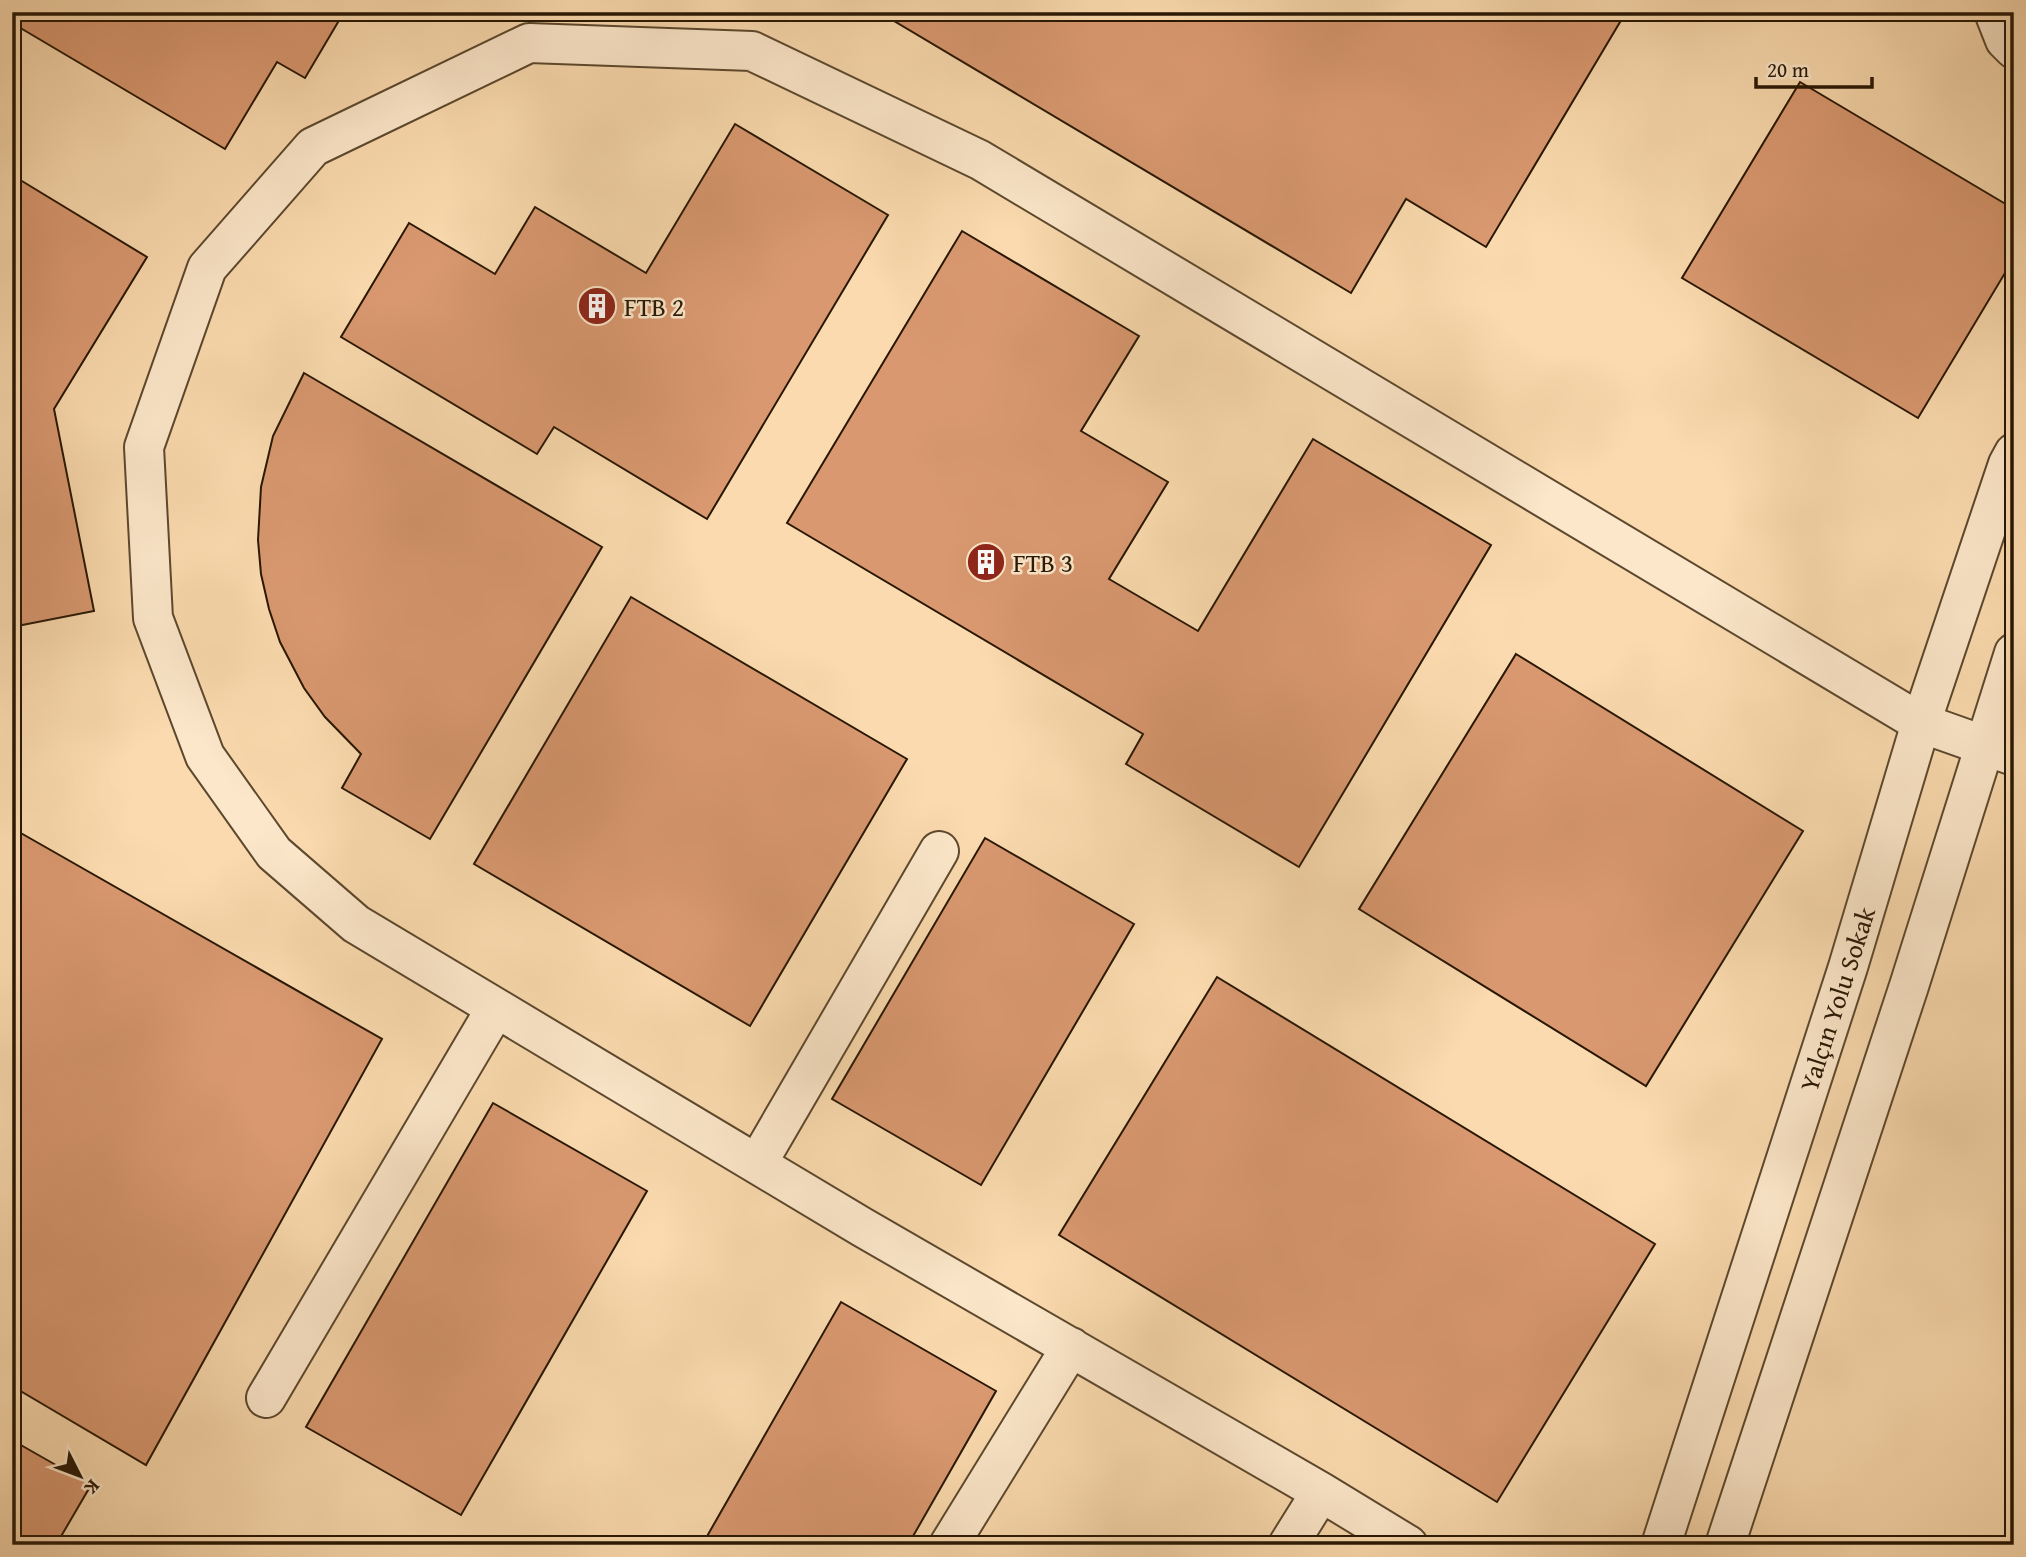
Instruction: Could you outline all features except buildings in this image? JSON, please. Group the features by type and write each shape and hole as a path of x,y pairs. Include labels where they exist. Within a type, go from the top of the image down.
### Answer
{"street":[{"path":"1994,12 2005,40 2014,50"},
{"path":"1408,1545 757,1164 356,924 275,853 205,755 153,618 144,447 207,268 313,147 529,43 752,51 980,160 1921,723 1999,751"},
{"name":"Yalçın Yolu Sokak","path":"1661,1545 1848,967 1921,723 2014,453"},
{"path":"1725,1545 1904,999 1999,751 2014,653"},
{"path":"757,1164 939,851"},
{"path":"266,1398 496,1008"},
{"path":"949,1545 1071,1347"},
{"path":"1288,1545 1321,1492"}],"place":[{"name":"FTB 2","path":"597,306"},
{"name":"FTB 3","path":"986,562"}]}
